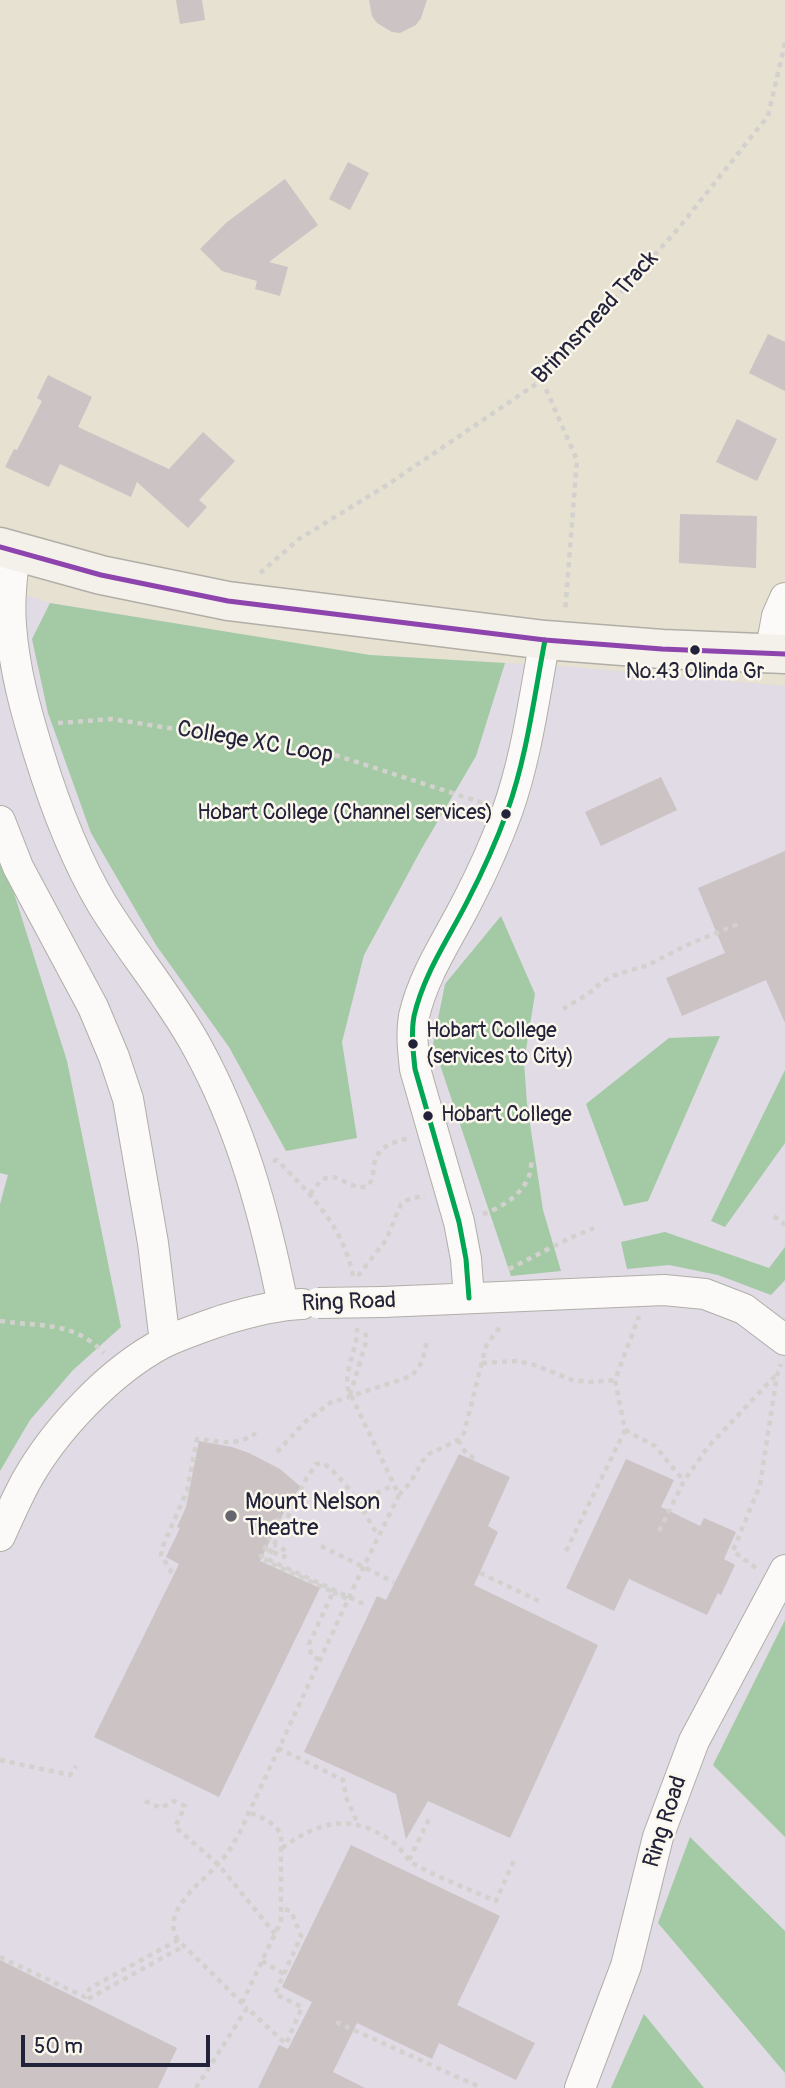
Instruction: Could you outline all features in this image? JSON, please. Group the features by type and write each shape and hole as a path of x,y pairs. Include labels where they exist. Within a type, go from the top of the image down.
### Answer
{"main road":[{"path":"8,549 101,575 228,601 554,640 777,655"}],"street":[{"path":"8,549 11,624 17,675 51,793 80,863 116,925 196,1044 233,1124 250,1168 283,1305"},
{"path":"777,655 777,616 785,598"},
{"path":"469,1298 466,1259 459,1222 415,1069 412,1044 414,1018 429,971 469,899 508,810 554,640"},
{"path":"0,821 18,867 93,1007 128,1099 147,1198 165,1342"},
{"name":"Ring Road","path":"0,1536 26,1481 59,1434 97,1392 120,1373 165,1342 204,1326 283,1305 469,1298 507,1307 648,1291 705,1294 744,1309 785,1340"},
{"name":"Ring Road","path":"580,2088 626,1966 658,1837 694,1741 781,1577"}],"path":[{"name":"Brinnsmead Track","path":"228,601 299,539 387,485 542,380 677,230 768,116 785,43"},
{"path":"542,380 577,460 554,640"},
{"name":"College XC Loop","path":"30,726 112,719 332,754 508,810"},
{"path":"563,1009 602,982 656,962 688,944 738,923"},
{"path":"310,1194 322,1179 334,1177 357,1187 367,1187 373,1180 375,1161 382,1148 433,1132"},
{"path":"459,1222 495,1210 508,1202 529,1177 532,1159"},
{"path":"250,1168 276,1160 310,1194 335,1227 349,1256 354,1280"},
{"path":"370,1260 386,1240 397,1211"},
{"path":"774,1216 785,1225"},
{"path":"281,1908 291,1911 301,1936 275,1994 302,2007 286,2045 178,1940 173,1926 178,1910 194,1888 231,1849 399,1494 410,1483 429,1454 457,1440 464,1433 486,1346 507,1307 502,1273 594,1228"},
{"path":"566,1551 625,1430 615,1380 648,1291"},
{"path":"0,1321 52,1326 84,1335 102,1350 120,1373"},
{"path":"350,1395 366,1342 365,1331 357,1322"},
{"path":"358,1333 346,1384 399,1494"},
{"path":"277,1452 305,1422 330,1403 410,1377 423,1362 427,1340"},
{"path":"781,1577 733,1551 760,1485 777,1375 785,1354"},
{"path":"482,1363 517,1361 536,1365 572,1380 615,1380"},
{"path":"659,1531 684,1481 708,1447 777,1375"},
{"path":"625,1430 655,1446 684,1481"},
{"path":"172,1573 161,1555 162,1548 187,1491 197,1439 235,1443 256,1433"},
{"path":"457,1440 466,1453 476,1460"},
{"path":"348,1599 266,1561 316,1464 326,1465 358,1502 378,1536"},
{"path":"358,1502 394,1485"},
{"path":"279,1518 261,1556 368,1606"},
{"path":"264,1548 284,1557 287,1551 274,1545"},
{"path":"321,1546 394,1582"},
{"path":"480,1573 541,1602"},
{"path":"319,1660 311,1655 309,1644 333,1592"},
{"path":"278,1748 343,1780 346,1797 358,1824"},
{"path":"0,1760 70,1775 76,1766"},
{"path":"145,1801 161,1808 174,1801 185,1807 176,1826 218,1864 275,1934"},
{"path":"242,2003 281,1921 281,1836 278,1828 249,1812"},
{"path":"409,1861 429,1819"},
{"path":"282,1848 302,1833 334,1823 358,1824 381,1834 398,1846 409,1861 496,1901 515,1858"},
{"path":"0,1958 85,1997 90,1988 178,1940"},
{"path":"88,1999 184,1946"},
{"path":"262,1961 284,1973"},
{"path":"196,2088 247,2008"},
{"path":"335,2022 482,2088"}],"shaded area":[{"name":"Hobart College","path":"0,586 50,603 370,655 574,667 785,686 785,2088 0,2088"}],"green space":[{"path":"50,603 370,655 505,663 476,756 364,955 342,1042 357,1138 286,1151 229,1047 156,945 91,833 48,713 32,639"},
{"path":"0,849 67,1061 121,1327 73,1370 30,1420 0,1471 0,1204 8,1175 0,1173"},
{"path":"501,916 535,994 524,1062 527,1104 543,1210 561,1271 511,1276 433,1044 445,984"},
{"path":"720,1036 648,1201 624,1206 586,1104 669,1038"},
{"path":"785,1070 785,1143 725,1227 711,1221"},
{"path":"665,1232 769,1268 785,1247 785,1280 771,1295 718,1275 669,1265 627,1269 621,1242"},
{"path":"785,1620 785,1837 713,1765"},
{"path":"690,1837 785,1931 785,2073 658,1923"},
{"path":"644,2014 704,2088 611,2088"}],"building":[{"path":"176,0 202,0 205,20 180,24"},
{"path":"369,0 427,0 416,25 400,33 392,32 377,23 372,16"},
{"path":"348,162 369,173 350,210 329,199"},
{"path":"285,179 318,225 269,262 288,267 280,296 255,289 257,281 222,271 200,249 227,222"},
{"path":"768,334 785,342 785,391 749,373"},
{"path":"48,375 92,397 78,427 169,469 203,432 235,461 199,500 207,507 188,528 137,482 131,497 60,464 49,487 5,467 14,449 17,450 42,401 37,398"},
{"path":"737,419 777,439 757,481 716,462"},
{"path":"680,514 757,516 756,568 679,563"},
{"path":"661,777 677,810 601,846 585,812"},
{"path":"785,851 785,1023 766,980 682,1016 666,978 725,953 698,888"},
{"path":"199,1441 249,1453 280,1469 301,1487 290,1500 260,1561 320,1588 219,1797 94,1737 179,1564 166,1557 180,1528 177,1527 186,1507"},
{"path":"459,1454 510,1477 488,1526 498,1532 474,1585 598,1645 510,1838 428,1801 406,1839 396,1794 304,1752 377,1596 386,1600"},
{"path":"626,1459 674,1480 661,1507 700,1526 704,1518 736,1532 724,1559 735,1565 721,1595 718,1593 707,1615 629,1579 614,1611 566,1588"},
{"path":"351,1845 500,1916 457,2005 535,2043 516,2080 439,2043 432,2059 357,2023 333,2072 365,2088 258,2088 279,2045 288,2049 312,2002 282,1987"},
{"path":"0,1960 177,2048 158,2088 0,2088"}],"transit line":[{"path":"0,547 101,575 228,601 545,640 662,649 785,654"},
{"path":"469,1298 466,1259 459,1222 415,1069 413,1022 430,970 479,878 507,812 525,748 545,640"}],"place":[{"name":"No.43 Olinda Gr","path":"695,650"},
{"name":"Hobart College (Channel services)","path":"506,814"},
{"name":"Hobart College (services to City)","path":"413,1044"},
{"name":"Hobart College","path":"428,1116"},
{"name":"Mount Nelson Theatre","path":"231,1516"}]}
